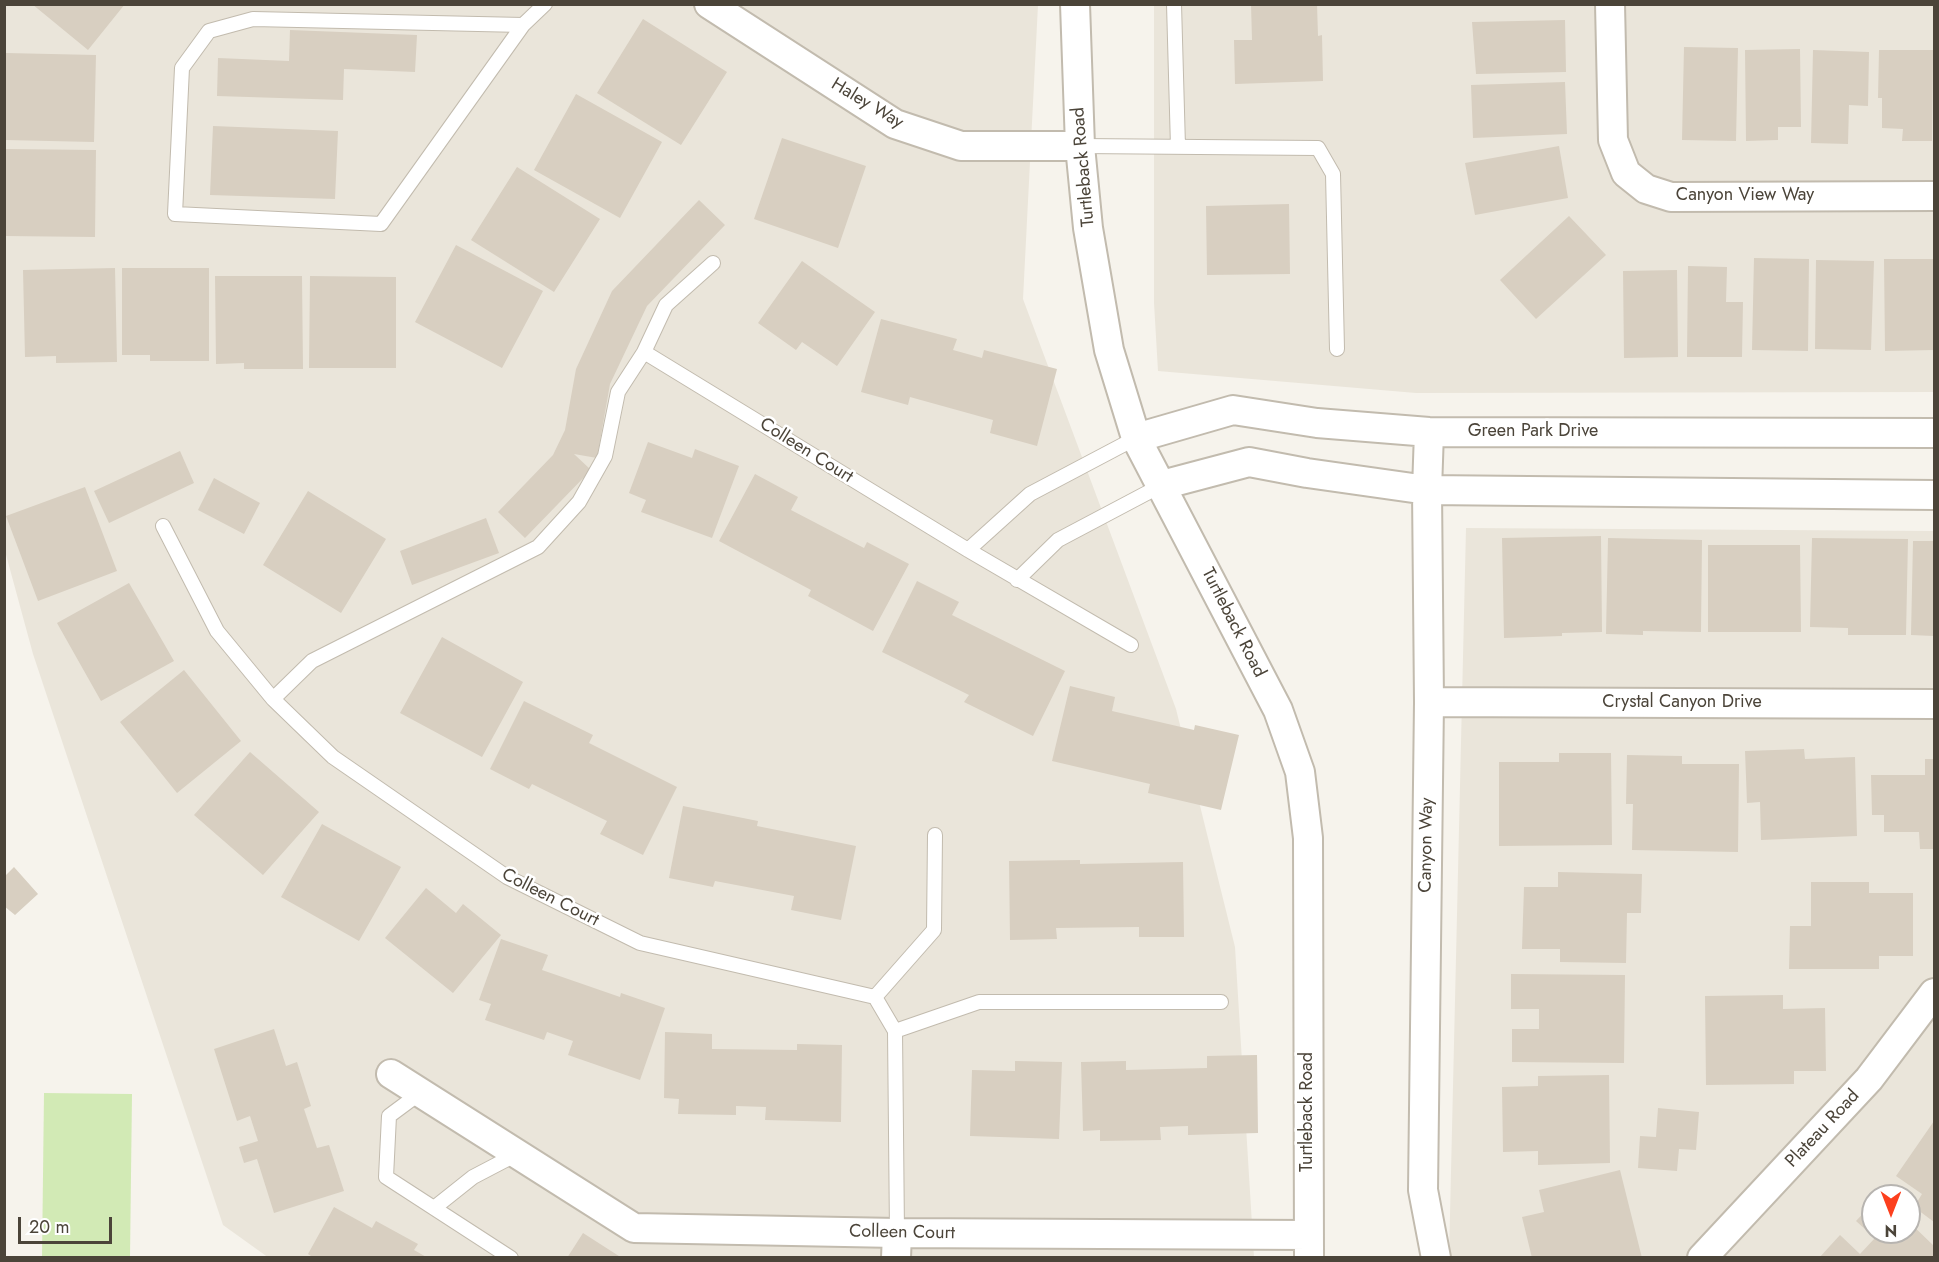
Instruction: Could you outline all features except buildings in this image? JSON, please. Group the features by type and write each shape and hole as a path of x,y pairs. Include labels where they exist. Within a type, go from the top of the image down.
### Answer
{"street":[{"name":"Haley Way","path":"709,4 895,124 961,147 1080,147"},
{"name":"Turtleback Road","path":"1075,4 1080,147 1088,228 1109,350 1136,438 1278,710 1300,772 1308,838 1309,1246"},
{"name":"Canyon View Way","path":"1610,4 1613,140 1626,173 1646,189 1671,197 1935,196"},
{"name":"Green Park Drive","path":"1136,438 1233,410 1317,423 1430,432 1935,433"},
{"name":"Canyon Way","path":"1430,432 1427,490 1429,702 1423,1190 1436,1257"},
{"path":"1162,486 1249,462 1307,473 1427,490 1935,495"},
{"name":"Crystal Canyon Drive","path":"1429,702 1935,704"},
{"name":"Plateau Road","path":"1702,1257 1869,1079 1935,993"},
{"name":"Colleen Court","path":"391,1074 634,1228 896,1245 1309,1246"}],"lane":[{"path":"523,25 253,19 209,31 182,68 175,214 381,224 523,25 544,4"},
{"path":"1174,4 1178,147"},
{"path":"1080,147 1318,148 1333,174 1337,349"},
{"path":"273,699 312,661 538,547 579,502 605,456 618,392 644,352 666,305 713,263"},
{"name":"Colleen Court","path":"644,352 1017,580 1131,645"},
{"path":"968,550 1030,494 1136,438"},
{"path":"1017,580 1058,540 1162,486"},
{"name":"Colleen Court","path":"163,526 218,631 273,699 333,757 507,877 640,943 876,997"},
{"path":"896,1245 895,1031 876,997 934,930 935,836"},
{"path":"895,1031 979,1002 1221,1002"},
{"path":"420,1093 389,1116 386,1177 511,1257"},
{"path":"434,1208 473,1177 517,1154"}],"shaded area":[{"path":"4,5 1038,5 1023,299 1176,709 1235,947 1254,1257 269,1258 223,1225 33,654 5,551"},
{"path":"1154,5 1934,5 1934,392 1416,393 1158,371 1154,303"},
{"path":"1466,528 1934,531 1934,1257 1449,1258"}],"green space":[{"path":"44,1093 132,1094 130,1257 42,1257"}]}
